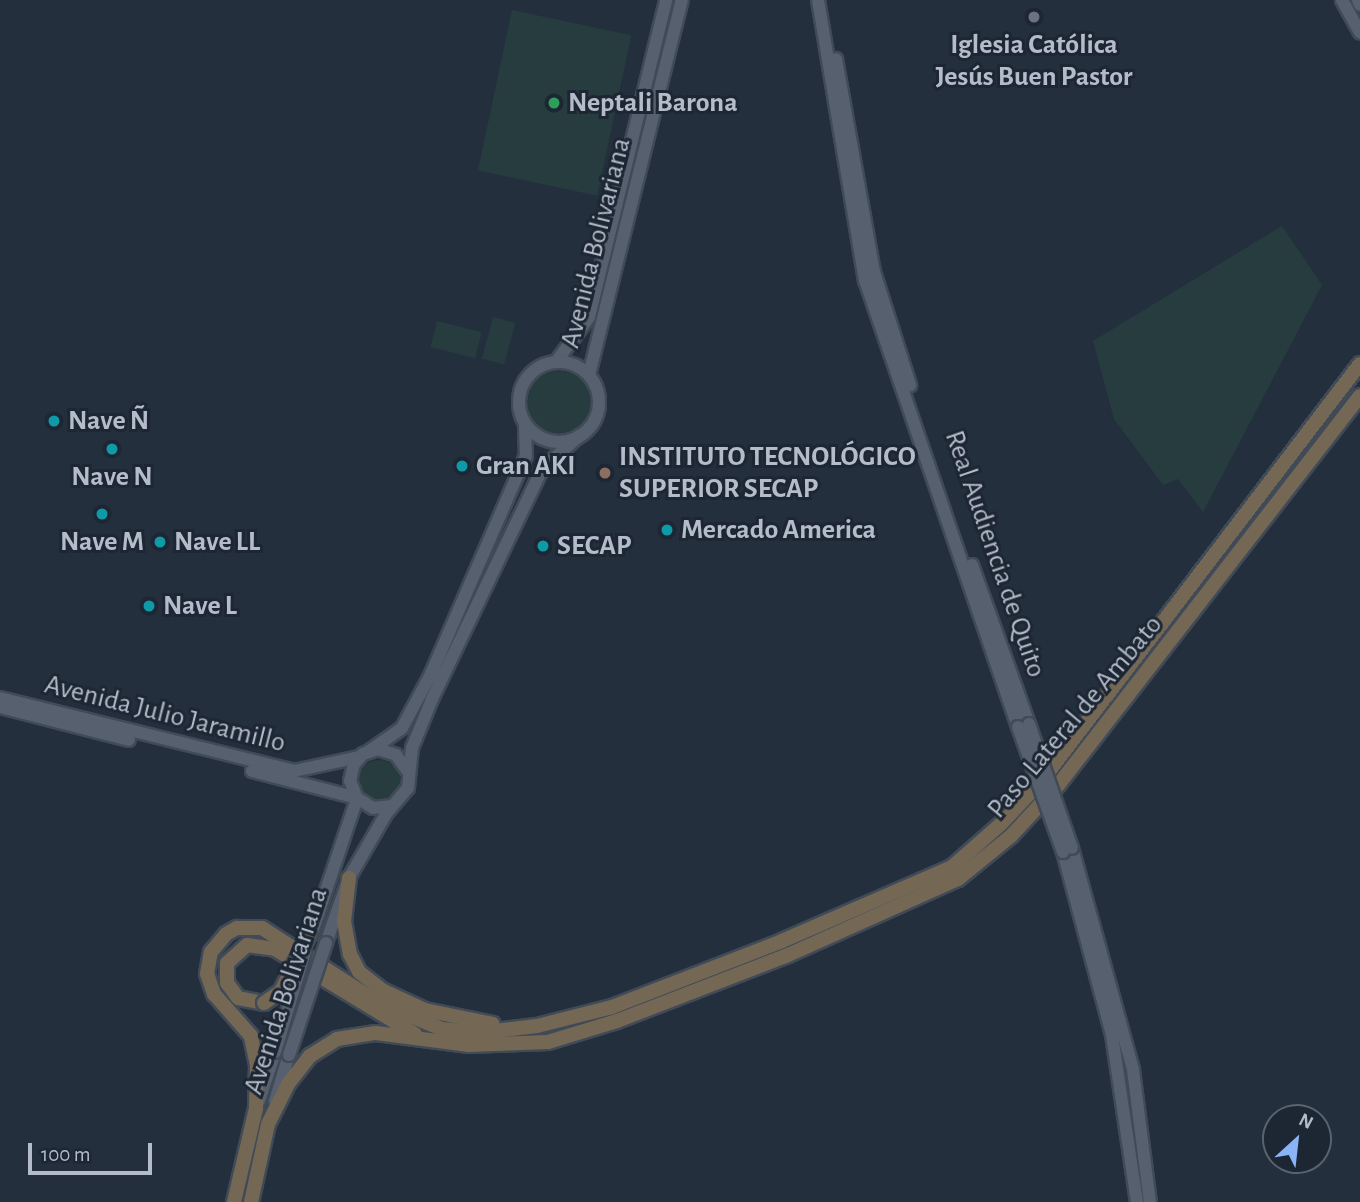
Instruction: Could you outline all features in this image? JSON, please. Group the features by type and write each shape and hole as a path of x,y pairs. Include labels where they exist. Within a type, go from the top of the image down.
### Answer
{"highway":[{"name":"Paso Lateral de Ambato","path":"537,1026 612,1007 782,942 907,888 969,854 1043,779 1360,363"},
{"name":"Paso Lateral de Ambato","path":"268,1124 299,1068 320,1047 353,1033 500,1046 575,1035 788,956 958,879 1011,836 1059,784 1360,396"},
{"path":"349,878 344,921 350,954 359,972 374,984 425,1010 476,1023 537,1026"},
{"path":"257,1108 255,1046 214,994 207,974 211,952 237,928 271,931 379,1003 442,1029 478,1033 537,1026"},
{"path":"311,931 281,990 264,1003 238,998 227,983 227,963 247,946 275,949 426,1040"},
{"name":"Avenida Bolivariana","path":"234,1202 257,1108"},
{"name":"Avenida Bolivariana","path":"251,1202 268,1124"}],"main road":[{"name":"Avenida Bolivariana","path":"556,362 589,317 666,0"},
{"name":"Avenida Bolivariana","path":"268,1124 349,878 392,806 408,788 407,770 432,699 542,470 592,424 598,405 589,375 682,0"},
{"name":"Real Audiencia de Quito","path":"818,0 842,157 872,306 1068,850 1133,1070 1150,1202"},
{"name":"Real Audiencia de Quito","path":"826,0 886,319 1023,726"},
{"path":"1342,0 1360,32"},
{"path":"1358,0 1360,5"},
{"name":"Avenida Bolivariana","path":"257,1108 311,931 357,798 350,772 364,754 402,728 431,674 517,480 528,448 526,424 519,407 522,386 535,369 556,362 579,368 589,375"},
{"path":"526,424 550,440 579,436"},
{"name":"Avenida Julio Jaramillo","path":"0,698 284,770 320,769 364,754"},
{"name":"Avenida Julio Jaramillo","path":"0,707 357,798"},
{"path":"364,754 387,751 407,770"},
{"path":"357,798 373,808 392,806"},
{"name":"Real Audiencia de Quito","path":"1068,850 1112,1034 1137,1202"}],"green space":[{"name":"Neptali Barona","path":"512,10 631,35 597,196 478,170"},
{"path":"1282,226 1322,285 1203,512 1178,479 1163,485 1114,419 1093,341"},
{"path":"493,317 515,323 504,364 482,359"},
{"path":"437,321 482,332 475,358 430,347"},
{"path":"559,371 577,377 585,385 591,403 585,421 577,429 559,435 541,429 533,421 527,403 533,385 541,377"},
{"path":"379,760 394,767 401,782 394,797 379,804 364,797 357,782 364,767"}],"place":[{"name":"Iglesia Católica Jesús Buen Pastor","path":"1034,17"},
{"name":"Neptali Barona","path":"554,103"},
{"name":"Nave Ñ","path":"54,421"},
{"name":"Nave N","path":"112,449"},
{"name":"Gran AKI","path":"462,466"},
{"name":"INSTITUTO TECNOLÓGICO SUPERIOR SECAP","path":"605,473"},
{"name":"Nave M","path":"102,514"},
{"name":"Mercado America","path":"667,530"},
{"name":"Nave LL","path":"160,542"},
{"name":"SECAP","path":"543,546"},
{"name":"Nave L","path":"149,606"}]}
